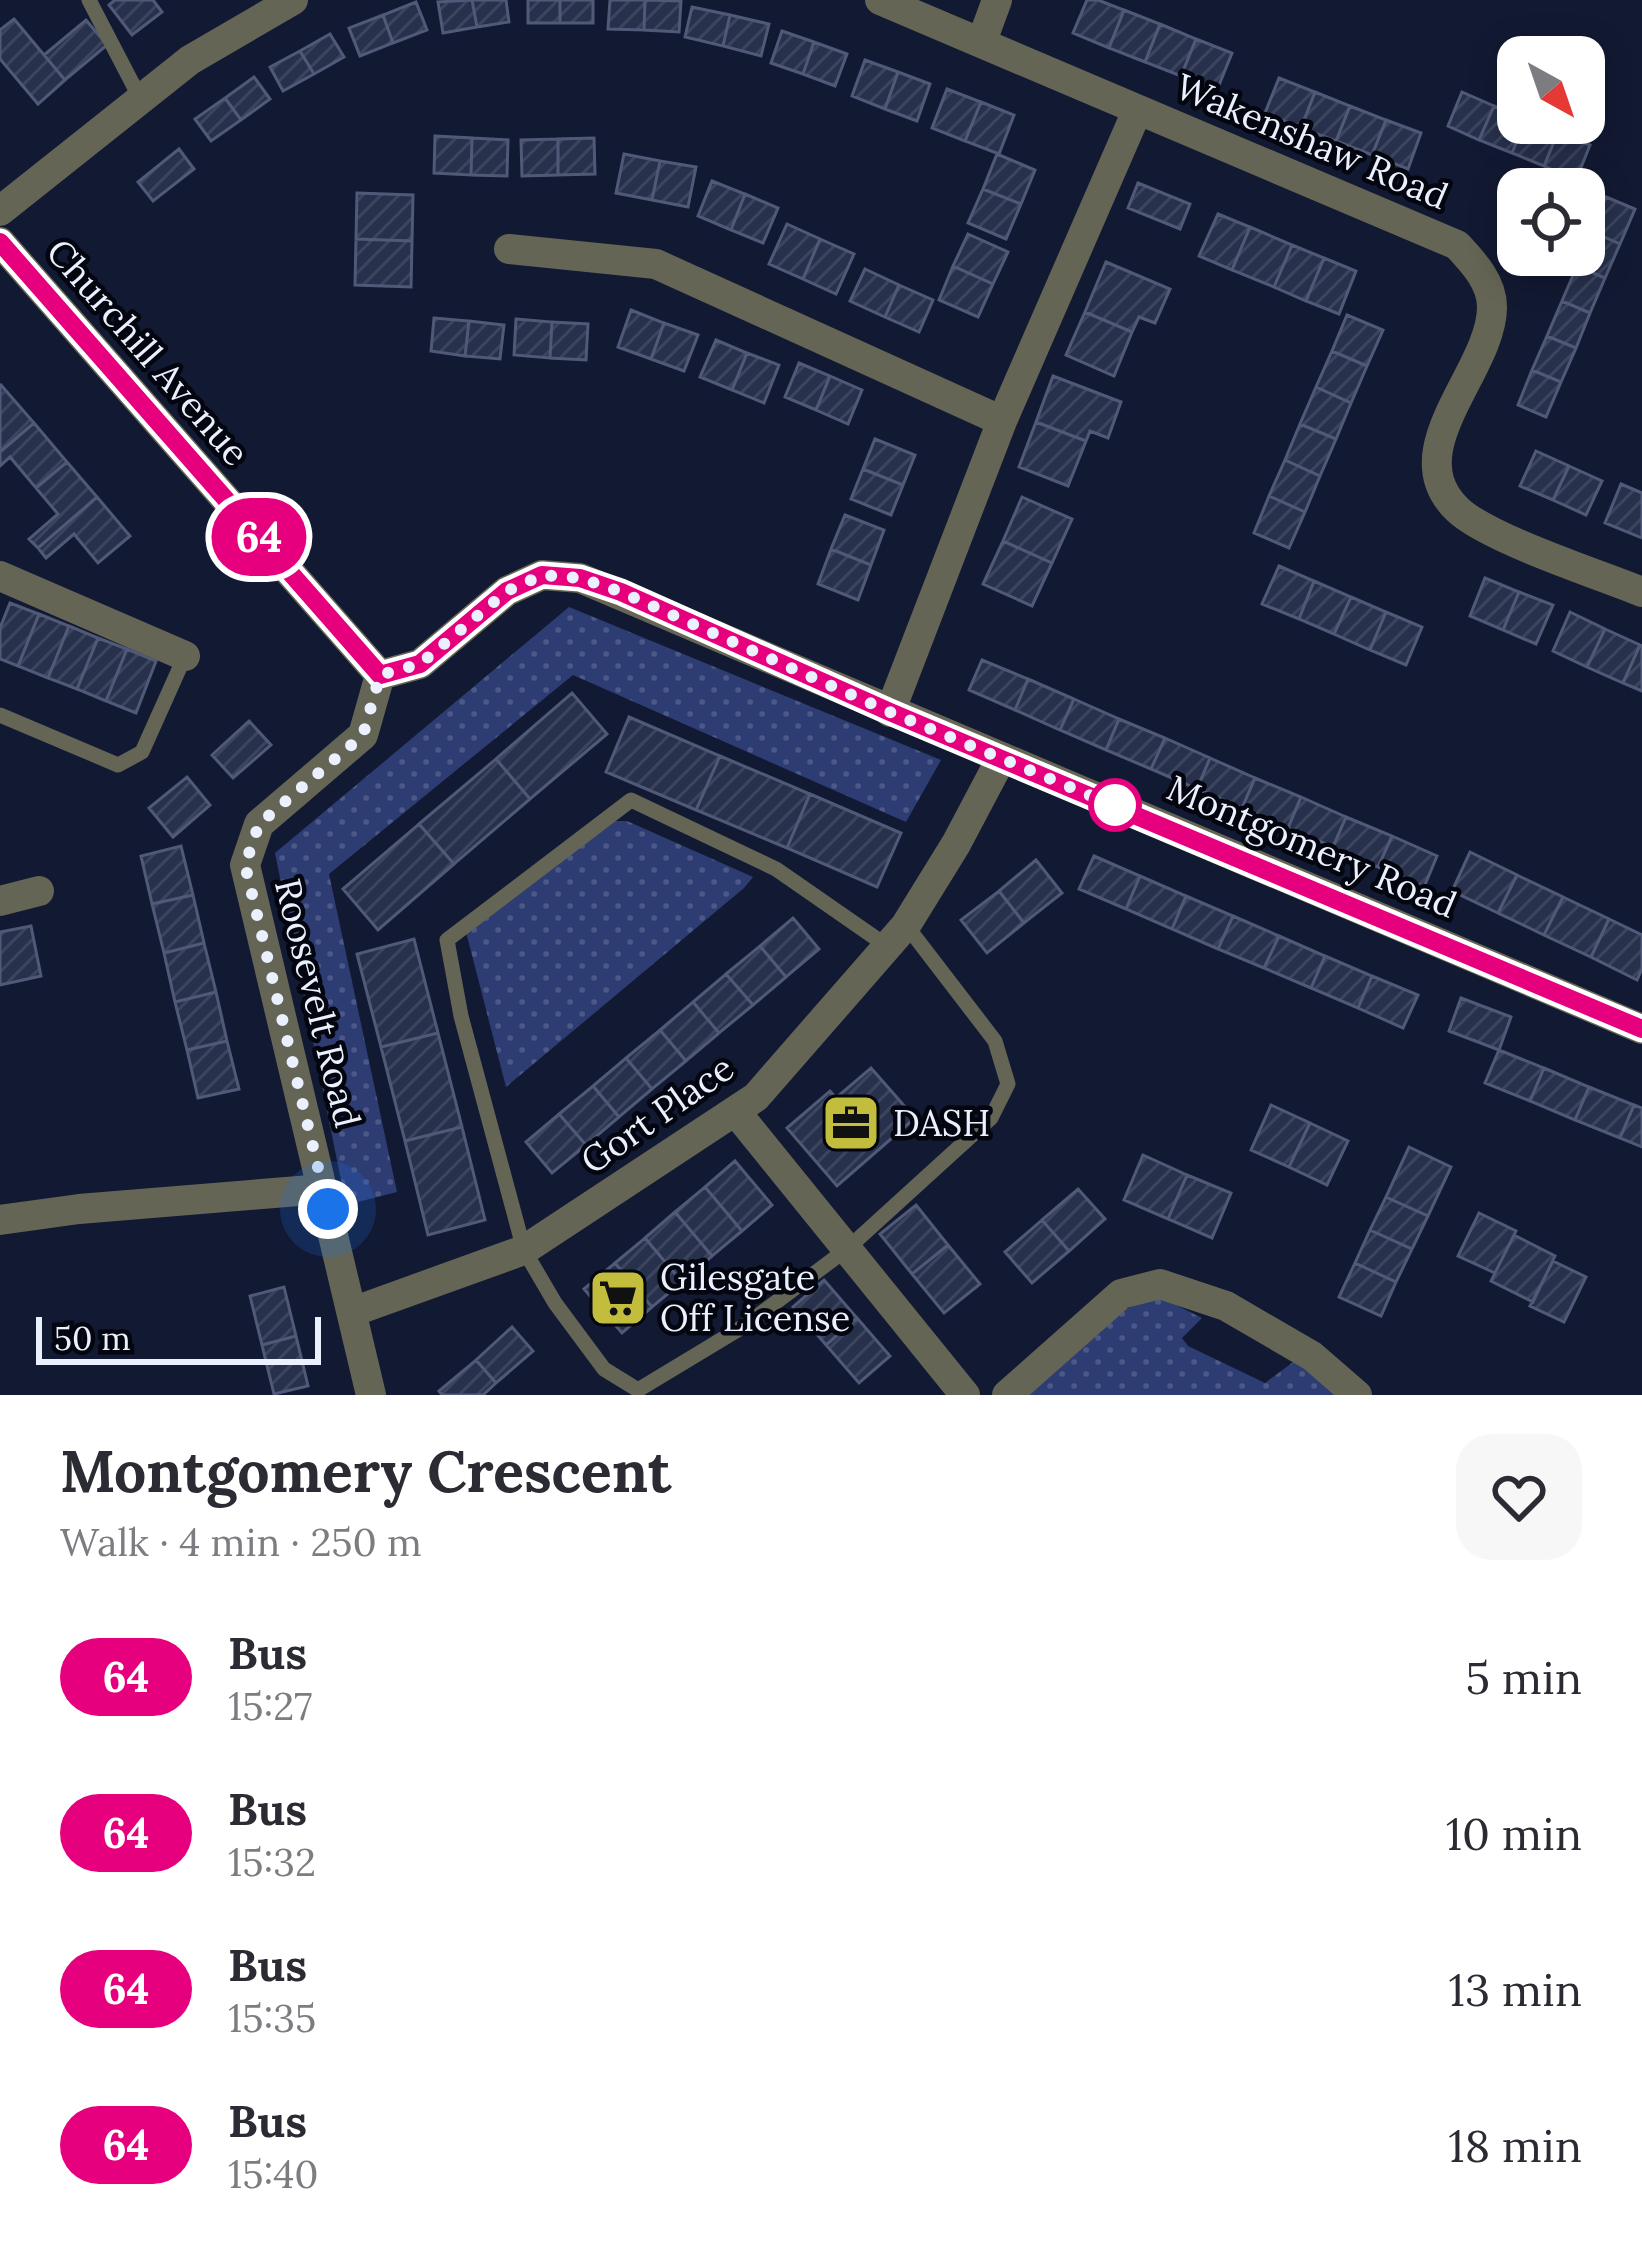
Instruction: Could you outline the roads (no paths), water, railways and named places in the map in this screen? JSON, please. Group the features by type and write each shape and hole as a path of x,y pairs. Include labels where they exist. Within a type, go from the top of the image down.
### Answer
{"street":[{"path":"0,211 190,60 293,0"},
{"name":"Wakenshaw Road","path":"880,0 1457,245 1486,281 1492,307 1485,335 1438,442 1441,487 1459,511 1490,530 1642,592"},
{"path":"982,41 997,0"},
{"path":"890,712 1002,421 1137,111"},
{"name":"Churchill Avenue","path":"0,242 380,675"},
{"path":"509,249 656,264 1002,421"},
{"name":"Montgomery Road","path":"380,675 420,664 507,591 542,575 580,578 1642,1029"},
{"path":"0,576 184,656"},
{"name":"Roosevelt Road","path":"371,1395 245,865 259,824 363,735 380,675"},
{"name":"Gort Place","path":"352,1312 524,1250 756,1097 897,936 956,844 1002,757"},
{"path":"0,901 39,891"},
{"path":"736,1112 965,1395"},
{"path":"0,1220 79,1209 323,1190"},
{"path":"1006,1395 1121,1294 1160,1284 1226,1306 1312,1356 1357,1395"}],"lane":[{"path":"89,0 140,98"},
{"path":"0,715 118,765 142,752 184,656"},
{"path":"631,800 776,868 897,936 995,1041 1008,1084 991,1118 847,1249 744,1326 638,1390 604,1369 555,1303 524,1250 461,1016 447,940 631,800"}],"place":[{"name":"DASH","path":"851,1123"},
{"name":"Gilesgate Off License","path":"618,1298"}]}
